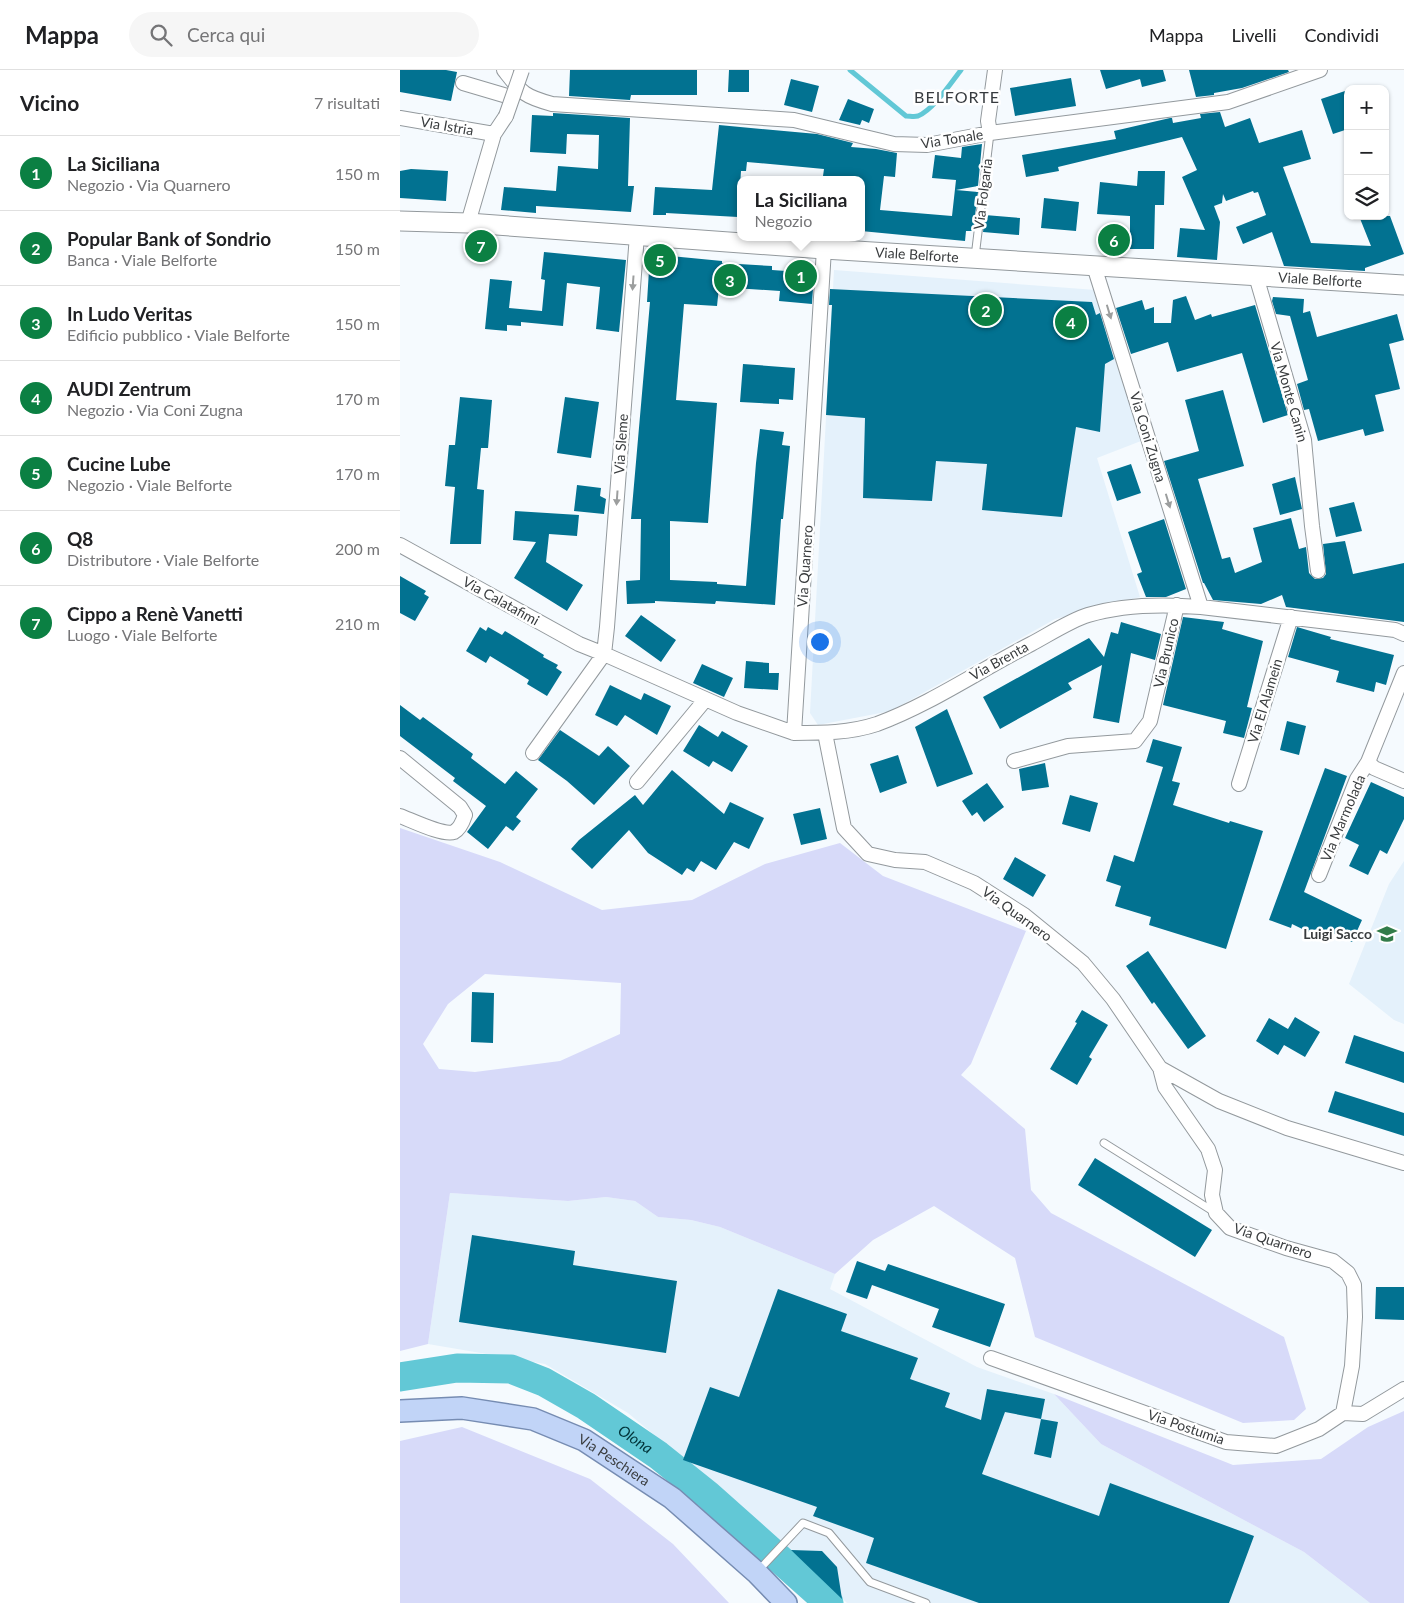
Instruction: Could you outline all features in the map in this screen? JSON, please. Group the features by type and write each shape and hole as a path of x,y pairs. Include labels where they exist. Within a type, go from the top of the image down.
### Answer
{"main road":[{"name":"Viale Belforte","path":"400,221 468,223 824,249 1404,285"},
{"name":"Via Peschiera","path":"400,1411 462,1408 533,1419 584,1440 672,1498 760,1569 786,1603"}],"street":[{"name":"Via Tonale","path":"504,70 521,92 534,99 552,104 794,120 894,144 927,145 990,133 1228,102 1320,70"},
{"path":"468,223 494,134 506,116 522,70"},
{"name":"Via Folgaria","path":"990,133 988,121 995,70"},
{"path":"462,83 507,96"},
{"name":"Via Istria","path":"400,118 494,134"},
{"name":"Via Sleme","path":"604,654 637,235"},
{"name":"Via Quarnero","path":"794,734 824,249"},
{"name":"Via Coni Zugna","path":"1094,266 1201,607"},
{"name":"Via Monte Canin","path":"1256,276 1304,440 1318,571"},
{"name":"Via Calatafimi","path":"400,544 579,644 705,700 794,734"},
{"name":"Via Brunico","path":"1014,761 1068,746 1135,742 1150,722 1177,605 1395,630 1404,634"},
{"name":"Via Brenta","path":"825,732 837,733 876,724 923,704 1006,656 1087,615 1121,607 1177,605"},
{"name":"Via El Alamein","path":"1239,784 1291,617"},
{"path":"534,753 604,654"},
{"name":"Via Marmolada","path":"1319,875 1356,779 1368,762 1404,673"},
{"path":"637,782 705,700"},
{"path":"794,734 825,732"},
{"name":"Via Quarnero","path":"825,732 844,828 868,854 895,860 925,862 974,883 1024,915 1083,963 1113,999 1160,1068 1165,1087 1208,1149 1214,1170 1212,1195 1216,1214 1230,1228 1286,1248 1334,1261 1348,1272 1354,1285 1355,1317 1352,1366 1343,1413"},
{"path":"400,758 460,807 465,815 461,825 454,832 444,832 400,816"},
{"name":"Via Marmolada","path":"1368,762 1374,768 1404,781"},
{"name":"Via Quarnero","path":"1160,1068 1219,1101 1287,1128 1404,1163"},
{"name":"Via Postumia","path":"991,1358 1226,1442 1276,1446 1319,1429 1343,1413 1363,1414 1404,1389"}],"lane":[{"name":"Via Folgaria","path":"975,258 990,133"},
{"path":"1104,1143 1216,1214"},
{"path":"760,1569 788,1541 802,1523 828,1533 870,1582 926,1603"}],"shaded area":[{"path":"834,270 1096,290 1141,441 1097,458 1140,597 1055,619 891,711 818,725 810,713"},
{"path":"400,828 500,862 602,910 692,900 765,864 840,843 883,876 1026,931 971,1064 961,1075 1025,1129 1031,1190 1051,1213 1284,1337 1306,1409 1294,1420 1243,1423 1035,1337 1015,1258 934,1206 873,1240 835,1274 720,1227 691,1220 658,1217 635,1201 606,1197 568,1201 450,1193 428,1344 400,1351","holes":["485,974 621,983 620,1034 560,1061 475,1072 439,1069 423,1044 448,1004"]},
{"name":"Luigi Sacco","path":"1404,861 1404,1024 1394,1020 1349,984 1389,884"},
{"path":"450,1193 568,1201 606,1197 635,1201 658,1217 691,1220 720,1227 835,1274 830,1289 977,1367 1054,1394 1101,1444 1304,1552 1370,1603 847,1603 791,1550 628,1413 545,1364 428,1344"},
{"path":"1054,1394 1233,1465 1321,1459 1368,1427 1404,1411 1404,1603 1370,1603 1304,1552 1101,1444"},
{"path":"462,1427 590,1479 673,1544 729,1603 400,1603 400,1441"}],"building":[{"path":"400,70 446,70 457,72 451,101 400,92"},
{"path":"570,70 697,70 697,95 631,95 630,100 569,96"},
{"path":"729,70 749,70 749,92 728,92"},
{"path":"1100,70 1163,70 1166,81 1142,87 1140,79 1106,89"},
{"path":"1189,70 1288,70 1289,72 1242,88 1196,97"},
{"path":"1071,78 1076,106 1015,116 1010,88"},
{"path":"791,79 819,86 812,112 784,105"},
{"path":"1344,91 1344,130 1333,134 1321,99"},
{"path":"848,99 874,109 869,123 862,120 860,125 839,120"},
{"path":"1220,112 1225,127 1250,118 1259,143 1302,130 1311,159 1283,167 1311,243 1371,246 1361,220 1389,220 1390,216 1404,254 1365,268 1365,271 1284,266 1272,232 1243,244 1236,227 1266,215 1258,192 1254,193 1253,191 1226,201 1223,194 1222,203 1214,206 1220,222 1217,260 1177,257 1180,228 1205,230 1182,177 1197,170 1182,137 1058,167 1059,171 1026,177 1022,155 1116,139 1114,131 1170,118 1172,118 1173,123 1201,118 1200,114"},
{"path":"553,113 630,118 628,186 634,186 631,212 536,206 536,213 501,210 504,187 556,191 558,166 598,169 599,135 567,134 566,154 530,152 532,115 553,116"},
{"path":"719,125 817,134 853,143 851,147 897,153 895,177 884,176 880,210 952,216 956,180 932,178 935,155 961,158 962,147 982,144 978,186 956,190 978,192 973,231 966,231 965,241 865,231 865,176 823,176 824,169 747,162 746,171 741,171 741,176 737,176 737,217 666,213 666,215 653,215 655,187 712,190"},
{"path":"411,169 448,171 446,201 400,198 400,171"},
{"path":"1138,171 1165,171 1164,205 1155,205 1154,249 1130,249 1130,216 1097,214 1100,182 1137,186"},
{"path":"1044,198 1079,202 1076,231 1041,228"},
{"path":"985,215 1020,218 1019,235 983,232"},
{"path":"544,252 626,260 619,332 596,329 600,287 567,283 563,326 521,322 521,326 507,325 507,331 485,329 490,279 512,281 509,308 542,311 545,280 541,279"},
{"path":"650,254 722,261 722,263 772,266 772,270 814,273 812,304 779,301 780,291 719,287 717,306 684,304 676,400 717,403 708,523 670,521 670,580 717,582 717,584 746,586 760,429 784,432 782,445 790,446 783,519 781,519 775,605 716,601 715,604 655,601 655,603 627,604 626,581 640,580 641,519 631,519 650,302 647,302"},
{"path":"830,289 1092,302 1096,315 1100,313 1114,359 1105,364 1100,432 1076,427 1062,517 982,510 987,464 936,461 932,501 863,498 865,418 826,415 832,305 829,305"},
{"path":"1186,296 1195,320 1211,314 1212,317 1255,305 1288,415 1263,423 1242,353 1177,372 1168,342 1131,354 1116,308 1142,300 1145,310 1154,307 1154,323 1171,323 1173,300"},
{"path":"1273,297 1304,299 1303,313 1310,311 1317,337 1397,314 1404,340 1389,344 1400,389 1375,395 1384,431 1365,436 1363,429 1318,441 1309,409 1304,410 1297,384 1308,380 1290,316 1276,314 1272,301"},
{"path":"743,364 795,368 793,400 779,399 779,404 740,402"},
{"path":"1223,390 1244,466 1198,479 1222,559 1230,557 1235,573 1262,562 1253,528 1291,518 1299,549 1306,547 1309,573 1315,579 1323,578 1326,574 1323,544 1345,541 1353,574 1404,563 1404,622 1286,607 1282,595 1261,604 1213,600 1203,583 1164,461 1199,451 1185,400"},
{"path":"460,397 492,400 488,448 481,448 477,489 484,490 481,544 450,544 455,487 445,486 449,445 455,445"},
{"path":"565,397 599,402 591,458 557,453"},
{"path":"1131,464 1141,493 1117,501 1107,472"},
{"path":"1295,477 1302,509 1280,515 1272,484"},
{"path":"577,485 601,488 600,496 606,499 604,514 574,511"},
{"path":"1354,502 1362,531 1336,537 1329,508"},
{"path":"515,511 579,515 577,536 549,534 546,562 583,585 567,611 514,578 536,542 513,540"},
{"path":"1164,519 1186,589 1166,597 1146,597 1137,574 1142,572 1128,532"},
{"path":"400,576 426,591 424,594 429,597 415,621 400,613"},
{"path":"641,615 676,640 661,662 625,636"},
{"path":"1183,617 1224,622 1222,629 1263,641 1247,707 1252,708 1244,738 1223,733 1226,721 1163,705"},
{"path":"1121,622 1161,634 1155,660 1131,653 1119,723 1093,718 1102,665 1068,683 1072,689 1000,729 983,697 1089,638 1104,657 1111,632 1118,634"},
{"path":"480,627 486,631 488,627 502,635 505,631 558,665 556,668 562,672 547,696 527,684 529,680 490,656 486,663 466,651"},
{"path":"1297,627 1331,637 1330,639 1394,655 1386,685 1376,682 1374,692 1336,682 1339,671 1288,657"},
{"path":"746,661 769,663 769,673 779,673 778,690 744,688"},
{"path":"702,664 733,678 724,697 693,683"},
{"path":"610,685 641,700 644,693 671,706 657,735 625,715 617,726 595,715"},
{"path":"400,705 420,720 423,717 473,754 471,758 505,784 516,771 538,789 516,817 521,821 513,831 506,826 488,849 467,832 486,806 453,781 455,778 400,736"},
{"path":"947,709 973,774 937,787 915,727"},
{"path":"1287,721 1306,726 1299,755 1280,750"},
{"path":"699,725 718,737 722,731 748,746 732,772 713,761 709,767 683,751"},
{"path":"560,730 599,756 608,746 630,766 594,805 567,781 538,760"},
{"path":"1153,739 1182,747 1172,781 1180,783 1173,805 1229,823 1230,821 1263,831 1226,949 1149,925 1151,917 1115,906 1121,886 1106,881 1114,855 1134,862 1163,767 1146,762"},
{"path":"898,755 907,783 880,793 870,764"},
{"path":"1045,763 1049,787 1022,791 1019,769"},
{"path":"1325,768 1347,776 1304,892 1362,920 1352,942 1331,932 1327,941 1292,924 1291,928 1269,920"},
{"path":"672,770 724,814 730,802 764,818 749,849 734,842 716,870 701,861 694,872 687,868 682,875 648,853 629,830 592,869 571,849 579,840 635,795 643,805"},
{"path":"1371,782 1404,797 1404,819 1387,854 1380,850 1368,875 1349,866 1359,845 1345,838"},
{"path":"987,783 1004,807 984,822 977,812 972,816 962,801"},
{"path":"1070,795 1098,803 1090,832 1062,824"},
{"path":"820,808 827,839 801,845 793,814"},
{"path":"1015,857 1046,875 1033,897 1003,879"},
{"path":"1148,951 1206,1036 1188,1049 1154,1002 1152,1004 1126,966"},
{"path":"472,992 494,993 493,1043 471,1042"},
{"path":"1082,1010 1108,1025 1089,1057 1092,1059 1077,1085 1050,1069 1077,1023 1075,1022"},
{"path":"1295,1017 1320,1032 1305,1057 1284,1045 1278,1055 1256,1041 1269,1018 1288,1029"},
{"path":"1354,1035 1404,1052 1404,1083 1345,1063"},
{"path":"1335,1091 1404,1113 1404,1136 1328,1112"},
{"path":"1095,1158 1212,1230 1195,1257 1078,1185"},
{"path":"472,1235 575,1251 573,1265 677,1281 666,1353 459,1322"},
{"path":"857,1261 885,1271 888,1264 1005,1304 990,1347 932,1327 939,1309 872,1285 867,1299 846,1292"},
{"path":"1376,1287 1404,1287 1404,1320 1375,1319"},
{"path":"778,1289 847,1314 841,1331 918,1358 910,1379 950,1393 945,1407 981,1420 987,1389 1045,1399 1041,1419 1005,1412 982,1474 1099,1516 1110,1483 1254,1536 1229,1603 979,1603 866,1563 874,1538 813,1516 817,1507 683,1460 710,1387 739,1397"},
{"path":"1041,1419 1058,1422 1051,1458 1034,1454"},
{"path":"791,1550 822,1551 837,1567 842,1599"}],"waterway":[{"path":"850,70 906,116 918,116 930,108 961,70"},
{"name":"Olona","path":"400,1377 457,1368 511,1369 544,1382 586,1406 658,1455 708,1495 829,1603"}],"place":[{"name":"Q8","path":"1114,240"},
{"name":"Cippo a Renè Vanetti","path":"481,246"},
{"name":"Cucine Lube","path":"660,260"},
{"name":"La Siciliana","path":"801,276"},
{"name":"In Ludo Veritas","path":"730,280"},
{"name":"Popular Bank of Sondrio","path":"986,310"},
{"name":"AUDI Zentrum","path":"1071,322"},
{"name":"Luigi Sacco","path":"1387,934"}],"district":[{"name":"BELFORTE","path":"957,97"}]}
